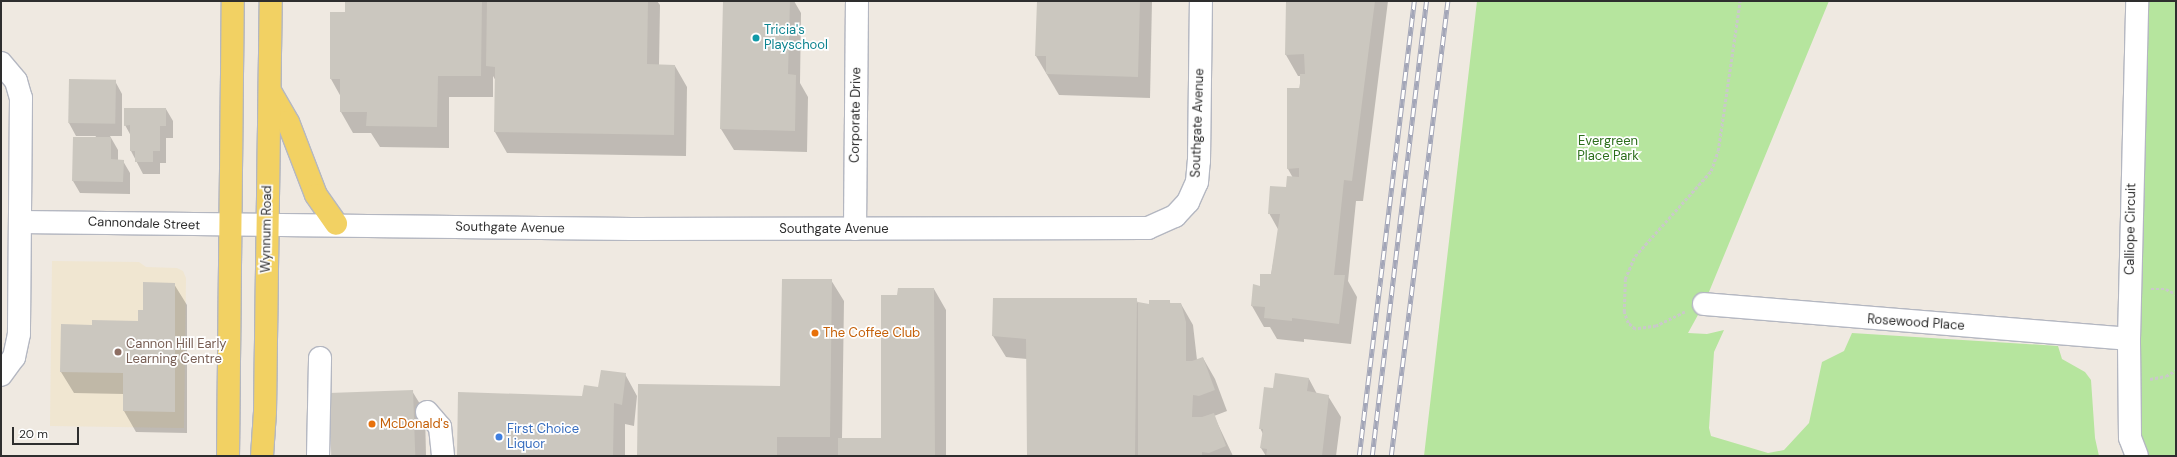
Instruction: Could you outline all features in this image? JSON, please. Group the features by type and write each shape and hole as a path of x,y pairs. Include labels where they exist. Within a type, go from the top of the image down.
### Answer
{"main road":[{"path":"228,456 233,1"},
{"name":"Wynnum Road","path":"262,456 265,412 270,1"},
{"path":"270,91 288,122 316,195 336,224"}],"street":[{"name":"Corporate Drive","path":"855,229 858,1"},
{"name":"Southgate Avenue","path":"268,225 336,224 496,228 855,229 1138,229 1157,226 1175,216 1193,192 1198,172 1201,1"},
{"name":"Calliope Circuit","path":"2137,1 2129,339 2130,438 2137,456"},
{"path":"1,63 16,81 21,98 19,334 14,357 1,375"},
{"name":"Cannondale Street","path":"20,222 231,226 268,225"},
{"name":"Rosewood Place","path":"1704,304 2129,339"},
{"path":"318,456 320,358"},
{"path":"428,456 427,412 440,427 443,456"}],"path":[{"path":"1704,304 1656,326 1635,329 1628,323 1624,312 1624,280 1635,256 1711,171 1718,151 1740,1"},
{"path":"2143,379 2166,376 2176,370"}],"shaded area":[{"name":"Cannon Hill Early Learning Centre","path":"52,261 139,262 146,267 177,268 183,271 186,278 184,428 50,426"}],"green space":[{"name":"Evergreen Place Park","path":"1477,1 1829,1 1704,304 1688,333 1707,334 1724,330 1714,352 1709,428 1711,436 1768,453 1784,450 1809,423 1822,362 1844,351 1852,333 2058,346 2062,359 2085,372 2091,380 2095,438 2099,456 1424,456"},
{"path":"2137,1 2176,1 2176,456 2137,456"}],"building":[{"path":"345,1 482,1 481,76 438,76 437,127 366,126 367,112 340,112 340,79 330,79 330,12 345,12"},
{"path":"487,1 648,1 647,64 675,65 674,135 494,132 495,67 486,66"},
{"name":"Tricia's Playschool","path":"723,1 790,1 788,74 796,75 795,131 720,129"},
{"path":"1037,1 1140,1 1138,77 1046,74 1046,56 1035,56"},
{"path":"1286,1 1375,1 1352,181 1344,180 1334,275 1345,275 1339,324 1292,318 1292,321 1264,318 1265,307 1251,306 1253,284 1260,286 1260,274 1271,274 1280,214 1268,214 1270,186 1286,187 1287,176 1299,177 1299,168 1287,169 1287,88 1300,88 1300,74 1305,74 1304,54 1285,55"},
{"path":"69,79 116,80 115,124 68,123"},
{"path":"124,108 166,108 166,126 160,126 160,151 153,151 153,162 135,162 135,151 130,151 130,125 124,126"},
{"path":"73,137 111,137 111,159 124,160 123,182 72,181"},
{"path":"782,279 832,279 830,437 777,437 777,456 637,456 638,384 780,386"},
{"path":"143,282 175,283 175,412 123,411 123,373 60,372 61,324 92,325 92,320 138,321 138,310 143,310"},
{"path":"898,288 934,288 935,456 838,456 838,438 881,438 881,295 897,295"},
{"path":"993,298 1137,298 1135,456 1027,456 1026,339 992,336"},
{"path":"1149,300 1170,300 1170,303 1181,303 1186,322 1186,361 1192,361 1203,357 1215,390 1199,396 1193,395 1192,417 1202,417 1214,413 1226,446 1209,453 1202,452 1202,456 1138,456 1138,302 1149,304"},
{"path":"601,370 626,373 622,405 614,403 613,456 457,456 458,392 582,396 584,385 598,387"},
{"path":"1275,373 1309,378 1307,391 1329,395 1322,456 1266,456 1267,449 1260,448 1263,429 1259,429 1264,387 1273,388"},
{"name":"McDonald's","path":"413,390 415,456 331,456 329,393"}],"railway":[{"path":"1359,456 1414,1"},
{"path":"1372,456 1426,1"},
{"path":"1391,456 1448,1"}],"place":[{"name":"Tricia's Playschool","path":"756,38"},
{"name":"The Coffee Club","path":"815,333"},
{"name":"Cannon Hill Early Learning Centre","path":"118,352"},
{"name":"McDonald's","path":"372,424"},
{"name":"First Choice Liquor","path":"499,437"}]}
